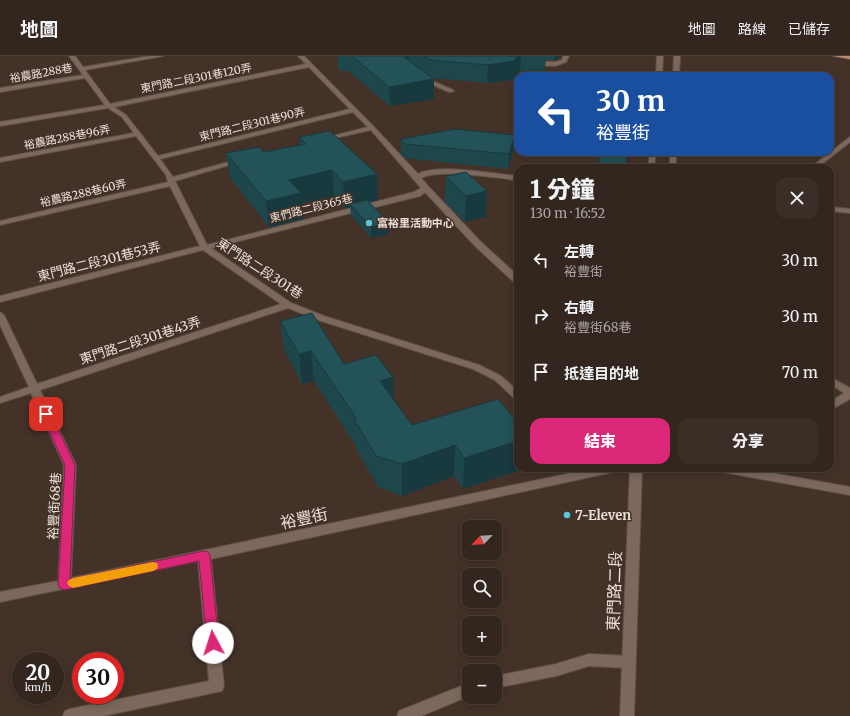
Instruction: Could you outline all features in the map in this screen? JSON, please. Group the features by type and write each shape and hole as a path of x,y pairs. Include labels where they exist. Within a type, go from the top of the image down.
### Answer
{"main road":[{"path":"836,56 850,57"}],"street":[{"name":"東門路二段301巷","path":"73,56 108,105 124,116 169,175 171,182 204,247 288,305 321,318 476,367 498,378 514,392"},
{"name":"裕農路288巷","path":"0,90 160,56"},
{"path":"301,56 372,128 417,177 425,188 478,244 514,277"},
{"path":"524,62 555,64 564,61 566,56"},
{"path":"659,72 660,56"},
{"path":"676,72 677,56"},
{"name":"東門路二段301巷120弄","path":"0,124 311,66"},
{"path":"417,76 450,91"},
{"name":"東門路二段301巷90弄","path":"156,158 353,110"},
{"path":"319,141 372,128"},
{"name":"裕農路288巷96弄","path":"0,160 137,134"},
{"path":"834,152 850,139"},
{"path":"818,164 828,156"},
{"name":"裕農路288巷60弄","path":"0,223 171,182 244,160"},
{"path":"417,177 426,172 442,171 514,178"},
{"name":"東們路二段365巷","path":"204,247 416,194 425,188"},
{"path":"834,209 850,211"},
{"name":"東門路二段301巷53弄","path":"0,299 204,247"},
{"name":"東門路二段301巷43弄","path":"0,400 288,305"},
{"path":"0,314 34,388"},
{"path":"834,383 850,393 834,404"},
{"name":"裕豐街68巷","path":"34,388 70,465 64,585"},
{"name":"裕豐街","path":"0,597 64,585 595,472"},
{"name":"東門路二段","path":"627,716 636,472"},
{"path":"763,472 850,491"},
{"path":"70,716 217,686 204,555"},
{"path":"502,681 556,670 589,660 628,662"},
{"path":"404,716 462,692"}],"building":[{"path":"352,56 406,56 410,58 404,57 434,79 389,87"},
{"path":"423,56 518,56 514,61 488,65 431,60"},
{"path":"455,129 514,135 509,154 405,144 401,139"},
{"path":"330,131 377,174 343,182 332,170 289,180 301,193 266,201 226,153 259,147 264,152 306,144 299,137"},
{"path":"600,156 627,156 626,164 598,164"},
{"path":"466,172 487,191 466,196 446,176"},
{"path":"367,200 389,223 371,227 350,204"},
{"path":"312,313 344,364 376,355 393,377 380,381 412,425 498,399 514,418 514,442 464,458 455,445 402,464 376,456 354,419 356,418 311,351 299,354 280,321"}],"slow traffic":[{"path":"73,583 153,566"}],"place":[{"name":"富裕里活動中心","path":"369,223"},
{"name":"7-Eleven","path":"567,515"}],"route":[{"path":"46,414 70,465 64,585 204,555 213,643"}]}
